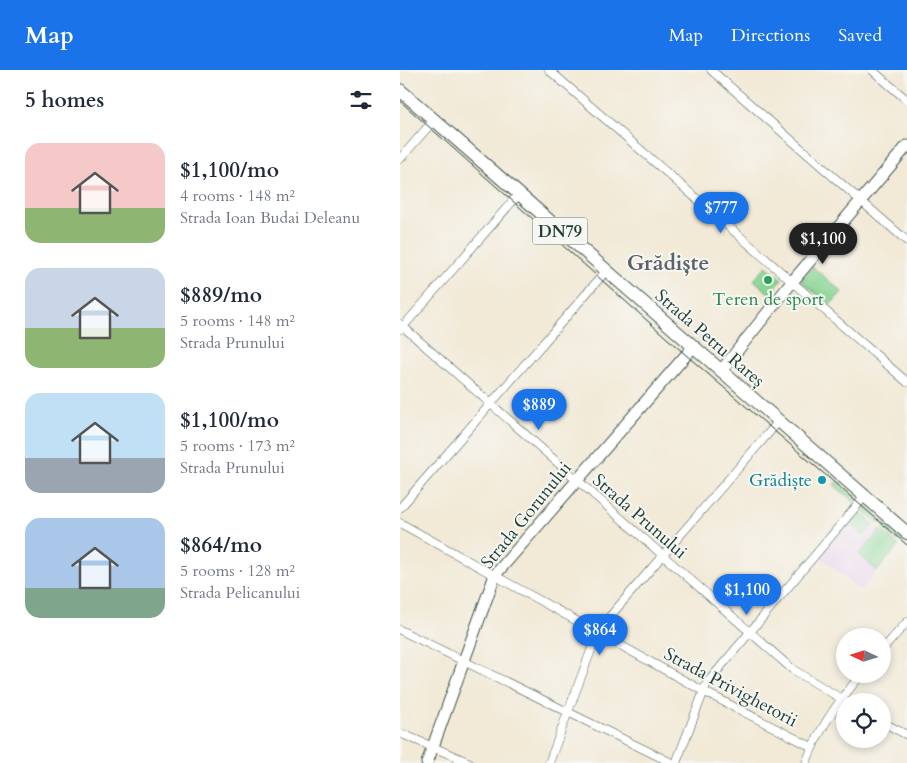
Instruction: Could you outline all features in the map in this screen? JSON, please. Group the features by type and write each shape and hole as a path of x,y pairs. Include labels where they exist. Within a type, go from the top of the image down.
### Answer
{"main road":[{"name":"Strada Petru Rareș","path":"400,90 907,533"}],"street":[{"path":"549,70 907,382"},
{"path":"711,70 907,241"},
{"path":"872,70 907,100"},
{"path":"400,159 434,120"},
{"path":"721,371 792,282 907,146"},
{"path":"401,327 518,195"},
{"path":"400,508 606,271"},
{"name":"Strada Prunului","path":"401,327 792,669 836,696"},
{"name":"Strada Gorunului","path":"427,763 495,575 693,347"},
{"path":"550,763 597,633 779,421"},
{"path":"400,630 567,713 674,763 703,691 749,631 865,496"},
{"name":"Strada Privighetorii","path":"400,523 703,691 812,747"},
{"path":"891,640 907,622"},
{"path":"806,763 812,747 836,711"},
{"path":"891,727 907,735"},
{"path":"400,733 470,763"}],"shaded area":[{"path":"859,511 899,545 860,591 820,556"}],"green space":[{"name":"Teren de sport","path":"766,266 782,279 770,294 754,280"},
{"path":"813,267 842,292 830,305 801,281"},
{"path":"837,481 857,499 854,502 834,485"},
{"path":"864,505 882,521 879,524 861,508"},
{"path":"859,511 874,524 864,536 849,522"},
{"path":"886,524 903,539 902,542 883,528"},
{"path":"881,530 899,545 877,571 859,554"}],"tram line":[{"path":"400,101 686,355 907,545"}],"place":[{"name":"Teren de sport","path":"768,280"},
{"name":"Grădiște","path":"822,480"}],"district":[{"name":"Grădiște","path":"668,262"}]}
